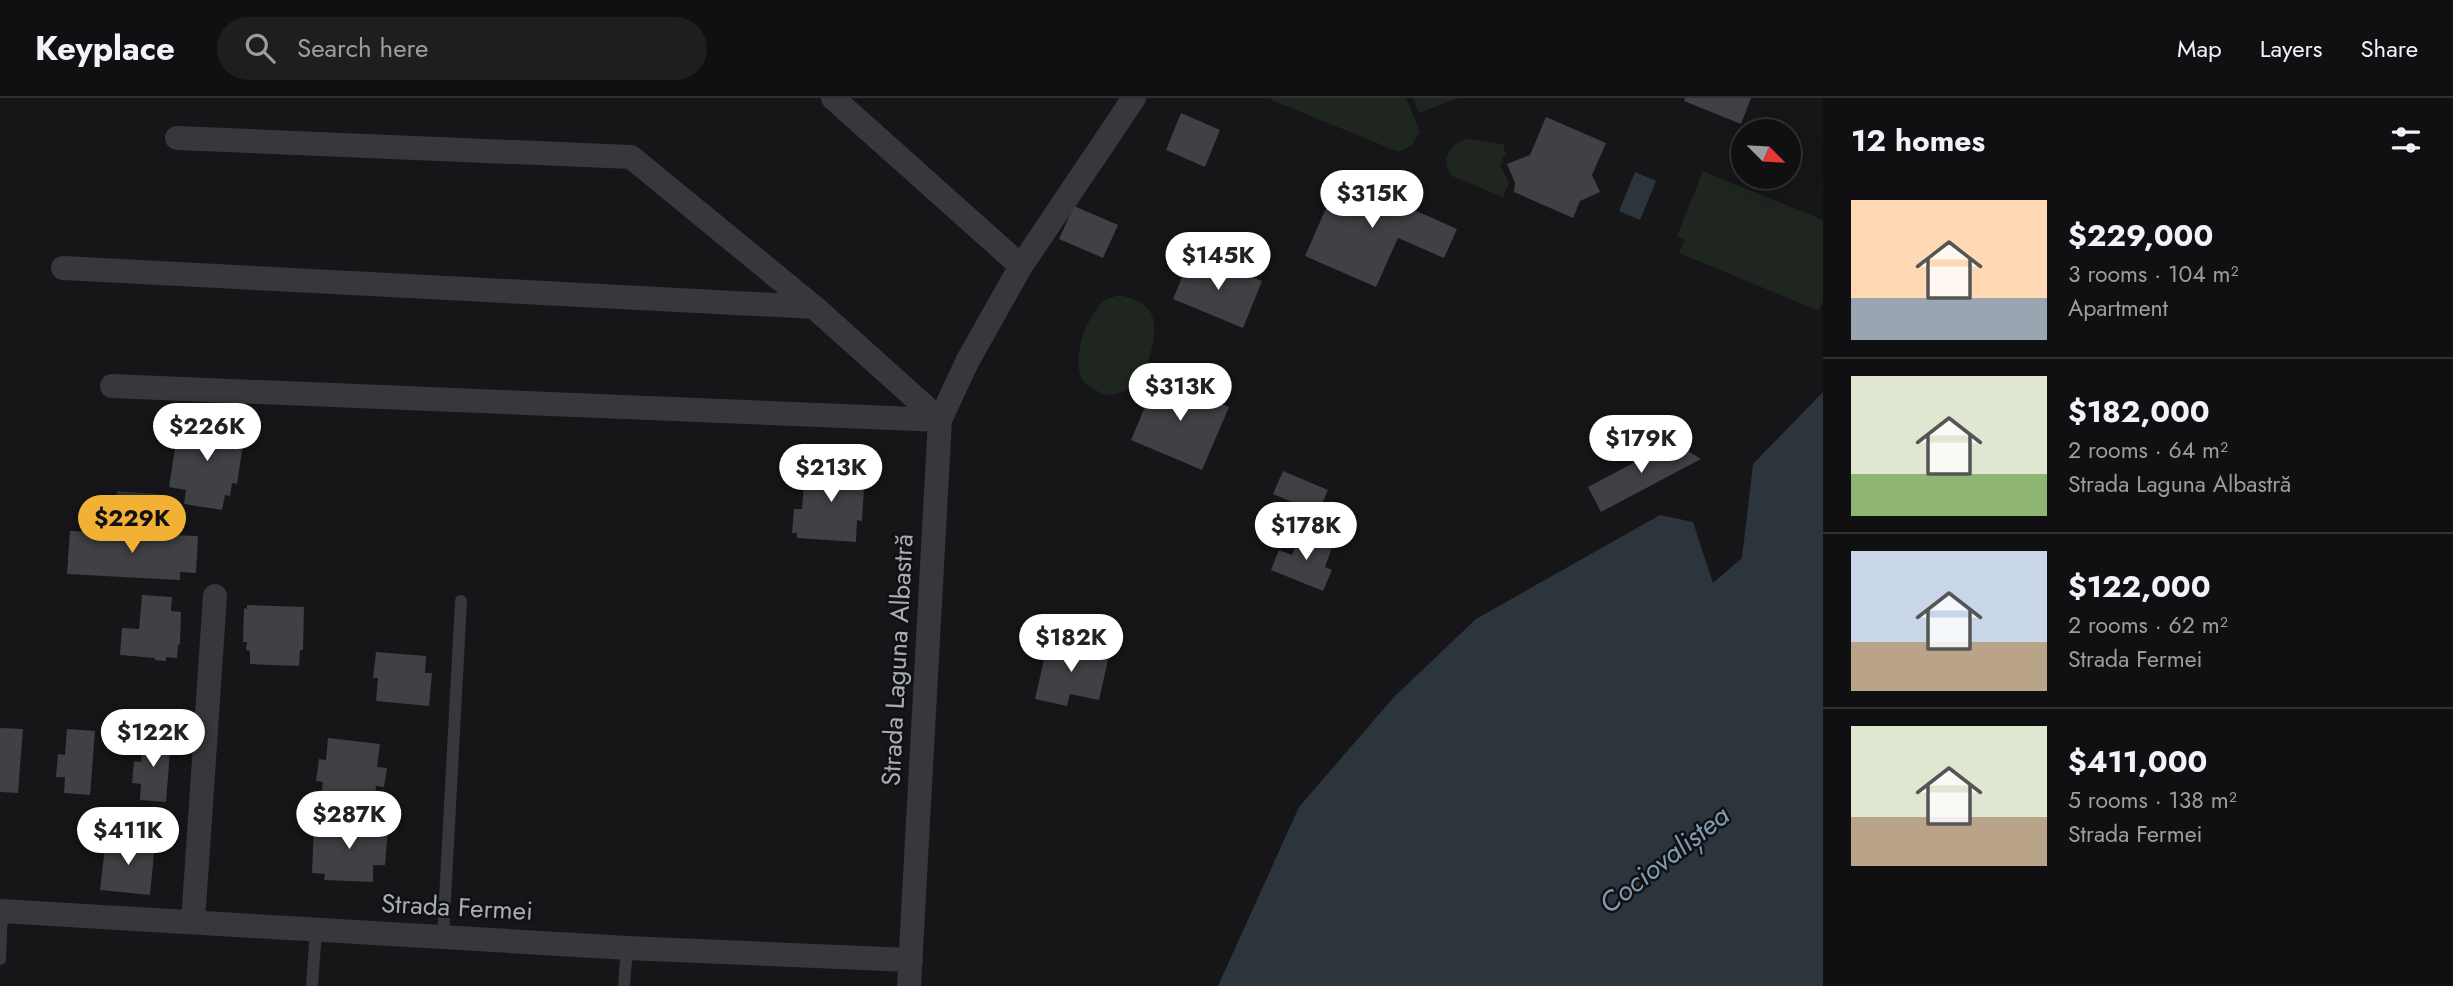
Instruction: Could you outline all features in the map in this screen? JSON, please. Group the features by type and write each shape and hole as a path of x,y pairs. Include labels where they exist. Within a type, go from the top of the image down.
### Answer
{"street":[{"path":"832,98 1021,266"},
{"name":"Strada Laguna Albastră","path":"909,986 940,420 967,362 1021,266 1134,98"},
{"path":"177,138 631,157 814,307 940,420"},
{"path":"63,268 814,307"},
{"path":"112,386 940,420"},
{"path":"193,922 215,596"},
{"name":"Strada Fermei","path":"1,911 627,948 911,961"}],"lane":[{"path":"443,936 461,601"},
{"path":"0,959 1,911"},
{"path":"312,986 316,930"},
{"path":"624,986 627,948"}],"shaded area":[{"path":"1406,98 1420,132 1412,145 1399,152 1269,99"},
{"path":"1413,98 1458,98 1419,113"},
{"path":"1466,139 1503,144 1506,156 1500,164 1509,183 1503,197 1452,176 1448,170 1448,154 1455,145"},
{"path":"1703,171 1731,182 1731,189 1747,189 1823,220 1823,300 1819,311 1679,253 1685,240 1677,236"},
{"path":"1120,295 1139,302 1149,310 1154,334 1146,366 1137,380 1126,390 1114,395 1099,392 1086,383 1082,379 1078,360 1092,315 1105,300"}],"water":[{"path":"1635,172 1656,181 1640,220 1619,211"},
{"name":"Cociovaliștea","path":"1823,392 1823,986 1218,986 1299,807 1394,697 1476,619 1660,515 1693,522 1713,583 1742,558 1753,464"},
{"path":"117,491 159,494 158,509 116,506"}],"building":[{"path":"1685,98 1751,98 1743,119 1731,120 1684,101"},
{"path":"1181,113 1220,130 1205,167 1166,150"},
{"path":"1546,117 1606,143 1592,175 1600,192 1580,201 1573,218 1514,192 1515,183 1507,164 1530,155"},
{"path":"1342,172 1414,205 1412,209 1457,229 1444,258 1398,238 1376,287 1305,256"},
{"path":"1074,206 1118,225 1103,258 1059,239"},
{"path":"1190,258 1233,276 1235,270 1262,281 1243,328 1173,299"},
{"path":"1158,376 1229,407 1202,470 1131,440"},
{"path":"208,421 239,425 238,437 244,438 237,484 232,483 230,496 225,495 222,510 184,504 186,490 169,487 179,422 207,427"},
{"path":"1673,442 1701,459 1601,512 1588,487"},
{"path":"824,461 856,463 855,476 860,476 859,487 864,488 862,521 857,520 856,542 797,538 797,533 792,533 794,509 802,509 805,473 824,474"},
{"path":"1283,471 1328,490 1318,513 1273,494"},
{"path":"70,531 198,536 196,573 180,572 180,580 67,574"},
{"path":"1302,532 1333,545 1325,567 1332,570 1323,591 1271,570 1279,550 1292,555"},
{"path":"142,595 172,597 171,611 181,612 177,658 166,657 166,661 120,655 122,628 139,629"},
{"path":"247,605 304,607 303,650 300,650 299,666 250,664 250,651 246,650 247,642 243,642 244,608 247,609"},
{"path":"1048,642 1109,655 1099,700 1070,694 1067,706 1035,699"},
{"path":"376,652 426,656 425,673 432,673 429,706 376,701 378,678 373,678"},
{"path":"0,728 23,729 18,793 0,792"},
{"path":"67,729 95,731 90,795 64,793 65,777 56,777 58,754 65,755"},
{"path":"143,736 171,738 166,802 140,800 141,784 132,783 134,761 141,762"},
{"path":"328,738 380,744 377,767 387,768 384,787 376,786 374,807 320,802 323,782 316,781 319,759 326,760"},
{"path":"339,820 370,822 369,827 388,828 385,865 373,865 373,882 324,880 325,874 312,873 314,825 339,827"},
{"path":"106,838 155,843 150,895 100,890"}]}
